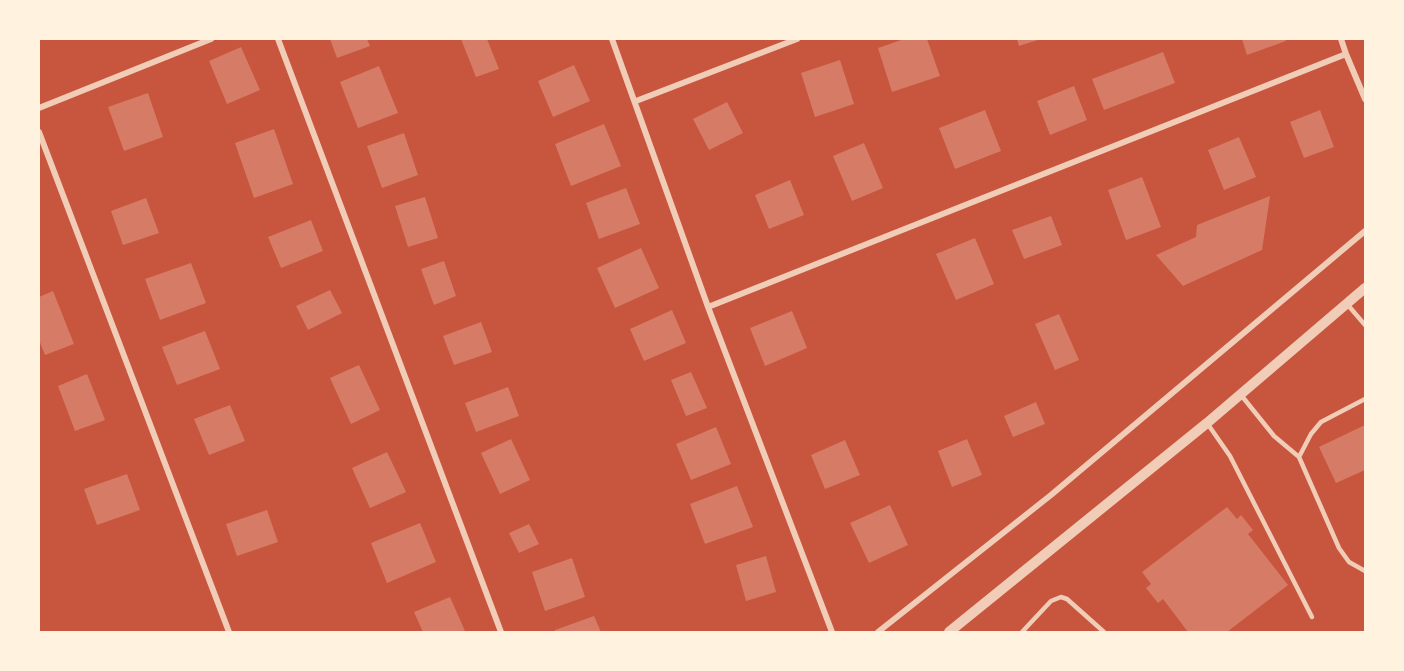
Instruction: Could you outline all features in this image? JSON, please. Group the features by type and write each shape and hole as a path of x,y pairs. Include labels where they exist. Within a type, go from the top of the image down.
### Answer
{"street":[{"path":"39,108 211,39"},
{"path":"278,39 501,632"},
{"path":"612,39 708,307 832,632"},
{"path":"636,101 798,39"},
{"path":"1341,39 1365,99"},
{"path":"708,307 1346,54"},
{"path":"39,132 229,632"},
{"path":"878,632 1060,488 1365,231"},
{"path":"949,632 1241,395 1365,288"}],"lane":[{"path":"1347,304 1365,325"},
{"path":"1241,395 1274,436 1299,457 1339,548 1349,562 1365,571"},
{"path":"1299,457 1311,434 1321,422 1365,399"},
{"path":"1207,423 1230,456 1312,617"},
{"path":"1022,632 1051,601 1061,597 1067,599 1104,632"}],"building":[{"path":"330,39 367,39 370,46 337,58"},
{"path":"461,39 487,39 499,69 476,77"},
{"path":"904,39 927,39 940,76 892,92 878,48"},
{"path":"1017,39 1041,39 1019,46"},
{"path":"1242,39 1285,39 1286,41 1247,55"},
{"path":"241,47 260,90 227,104 209,61"},
{"path":"1163,52 1175,83 1104,110 1092,79"},
{"path":"840,60 854,104 815,117 801,73"},
{"path":"574,65 590,101 553,117 538,81"},
{"path":"379,66 398,113 358,128 340,82"},
{"path":"1074,86 1087,120 1050,135 1037,101"},
{"path":"148,93 163,137 124,151 108,107"},
{"path":"727,102 743,133 709,150 693,119"},
{"path":"985,110 1001,151 955,169 939,128"},
{"path":"1320,110 1334,147 1304,158 1290,122"},
{"path":"604,124 621,166 571,186 555,144"},
{"path":"274,129 293,184 254,198 235,143"},
{"path":"404,133 418,175 382,188 367,146"},
{"path":"1239,137 1256,177 1224,190 1208,150"},
{"path":"864,143 883,188 852,201 833,156"},
{"path":"1142,177 1161,227 1126,240 1108,190"},
{"path":"790,180 804,215 769,229 755,195"},
{"path":"626,188 640,224 599,239 586,203"},
{"path":"1270,196 1262,250 1183,286 1156,255 1196,237 1197,225"},
{"path":"425,197 438,238 408,247 395,206"},
{"path":"146,198 159,233 123,245 111,211"},
{"path":"1051,216 1062,245 1024,259 1012,230"},
{"path":"311,220 323,251 281,268 268,237"},
{"path":"975,238 994,284 956,300 936,254"},
{"path":"641,248 659,288 615,308 597,268"},
{"path":"444,261 456,296 434,305 421,269"},
{"path":"191,263 206,303 160,320 145,279"},
{"path":"330,290 342,313 308,330 296,306"},
{"path":"53,291 74,344 45,355 39,340 39,297"},
{"path":"672,310 686,343 644,361 630,329"},
{"path":"792,311 807,348 765,366 750,328"},
{"path":"1059,314 1079,360 1055,370 1035,324"},
{"path":"481,322 492,352 454,365 443,336"},
{"path":"205,331 220,369 177,385 162,347"},
{"path":"359,365 380,410 351,424 330,378"},
{"path":"691,372 707,408 686,416 671,380"},
{"path":"87,374 105,420 75,431 58,386"},
{"path":"508,387 519,416 476,432 465,403"},
{"path":"1036,402 1045,424 1013,437 1004,416"},
{"path":"230,405 245,441 209,455 194,419"},
{"path":"1365,425 1365,470 1336,483 1319,447"},
{"path":"716,427 731,464 691,480 676,444"},
{"path":"511,439 530,480 500,494 481,453"},
{"path":"967,439 982,475 952,487 938,451"},
{"path":"845,440 860,475 825,489 811,455"},
{"path":"387,452 406,492 370,508 352,468"},
{"path":"127,474 140,510 97,525 84,489"},
{"path":"737,486 753,527 705,544 690,504"},
{"path":"890,505 908,545 869,563 850,523"},
{"path":"1227,507 1237,519 1241,515 1253,530 1248,534 1288,585 1227,632 1188,632 1163,599 1158,603 1146,588 1151,584 1142,572"},
{"path":"267,510 278,542 237,556 226,524"},
{"path":"420,523 436,562 387,583 371,543"},
{"path":"529,524 539,544 519,553 509,533"},
{"path":"766,556 776,592 746,601 736,565"},
{"path":"572,558 585,597 545,611 532,572"},
{"path":"450,597 465,631 423,632 414,612"},
{"path":"594,616 601,632 555,632 555,630"}]}
